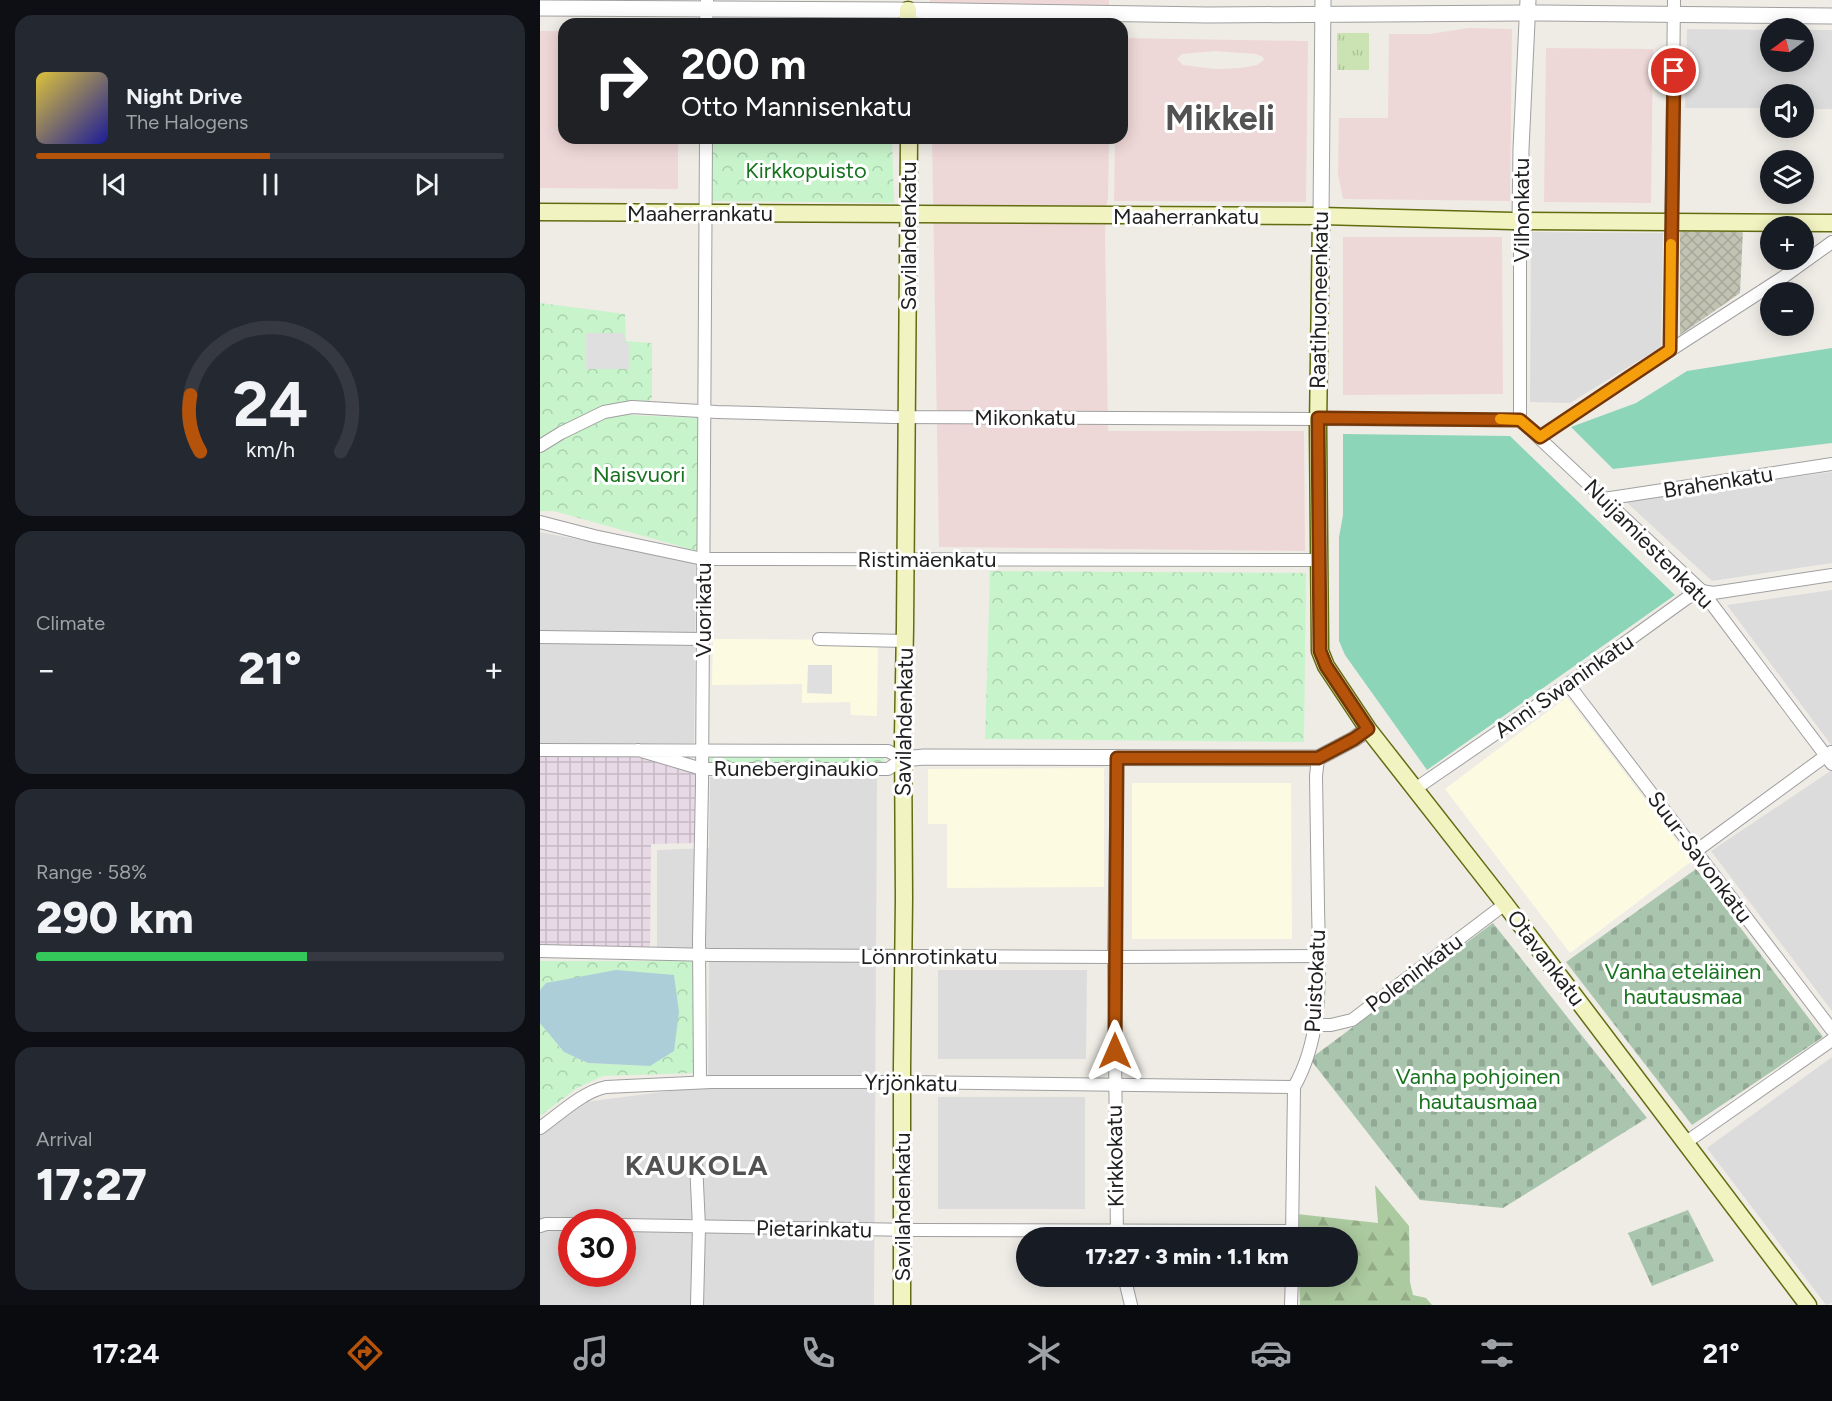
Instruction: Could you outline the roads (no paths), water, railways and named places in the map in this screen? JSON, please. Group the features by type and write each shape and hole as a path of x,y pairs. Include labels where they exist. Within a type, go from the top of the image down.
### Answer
{"main road":[{"name":"Savilahdenkatu","path":"902,1305 903,759 909,144"},
{"name":"Maaherrankatu","path":"540,212 1321,216 1520,221 1832,223"},
{"name":"Raatihuoneenkatu","path":"1321,216 1318,418 1320,651 1326,666 1368,729"},
{"name":"Otavankatu","path":"1368,729 1421,785 1505,903 1691,1139 1808,1305"}],"street":[{"path":"540,8 908,17 1323,8 1528,7 1674,8 1832,16"},
{"name":"Vilhonkatu","path":"1520,420 1520,221 1528,7"},
{"name":"Raatihuoneenkatu","path":"1321,216 1323,8"},
{"path":"1670,350 1674,8"},
{"name":"Vuorikatu","path":"700,1082 699,954 703,750 706,144"},
{"path":"1540,437 1782,278 1832,242"},
{"name":"Mikonkatu","path":"540,446 604,412 632,407 906,417 1520,420"},
{"name":"Nuijamiestenkatu","path":"1520,420 1702,591 1830,757"},
{"name":"Brahenkatu","path":"1604,499 1832,464"},
{"name":"Ristimäenkatu","path":"540,522 703,559 1318,560"},
{"path":"1702,591 1713,593 1832,575"},
{"name":"Anni Swaninkatu","path":"1421,785 1568,684 1687,598 1702,591"},
{"path":"540,637 702,639"},
{"path":"819,639 905,641"},
{"name":"Suur-Savonkatu","path":"1568,684 1832,1030"},
{"path":"903,759 924,757 1318,758 1368,729"},
{"path":"540,750 638,750"},
{"name":"Runeberginaukio","path":"638,750 888,751 903,759 888,769 702,769 638,750"},
{"path":"1696,851 1830,757"},
{"name":"Kirkkokatu","path":"1117,758 1114,957 1117,1227"},
{"name":"Puistokatu","path":"1293,1227 1294,1087 1301,1076 1316,1025 1319,956 1316,776 1318,758"},
{"name":"Poleninkatu","path":"1316,1025 1331,1025 1352,1020 1505,903"},
{"name":"Lönnrotinkatu","path":"540,951 1114,957 1319,956"},
{"path":"1691,1139 1832,1040"},
{"name":"Yrjönkatu","path":"540,1128 596,1089 700,1082 1294,1087"},
{"path":"696,1162 699,1227 696,1305"},
{"path":"540,1226 558,1224"},
{"name":"Pietarinkatu","path":"636,1226 1016,1232"},
{"path":"1127,1287 1131,1305"},
{"path":"1291,1305 1292,1287"}],"water":[{"path":"616,970 674,975 679,1012 674,1051 650,1066 588,1063 564,1052 540,1023 540,990 546,983"}],"district":[{"name":"Mikkeli","path":"1220,118"},
{"name":"KAUKOLA","path":"697,1165"}],"park label":[{"name":"Kirkkopuisto","path":"806,170"},
{"name":"Naisvuori","path":"639,474"},
{"name":"Vanha eteläinen hautausmaa","path":"1683,984"},
{"name":"Vanha pohjoinen hautausmaa","path":"1478,1088"}]}
